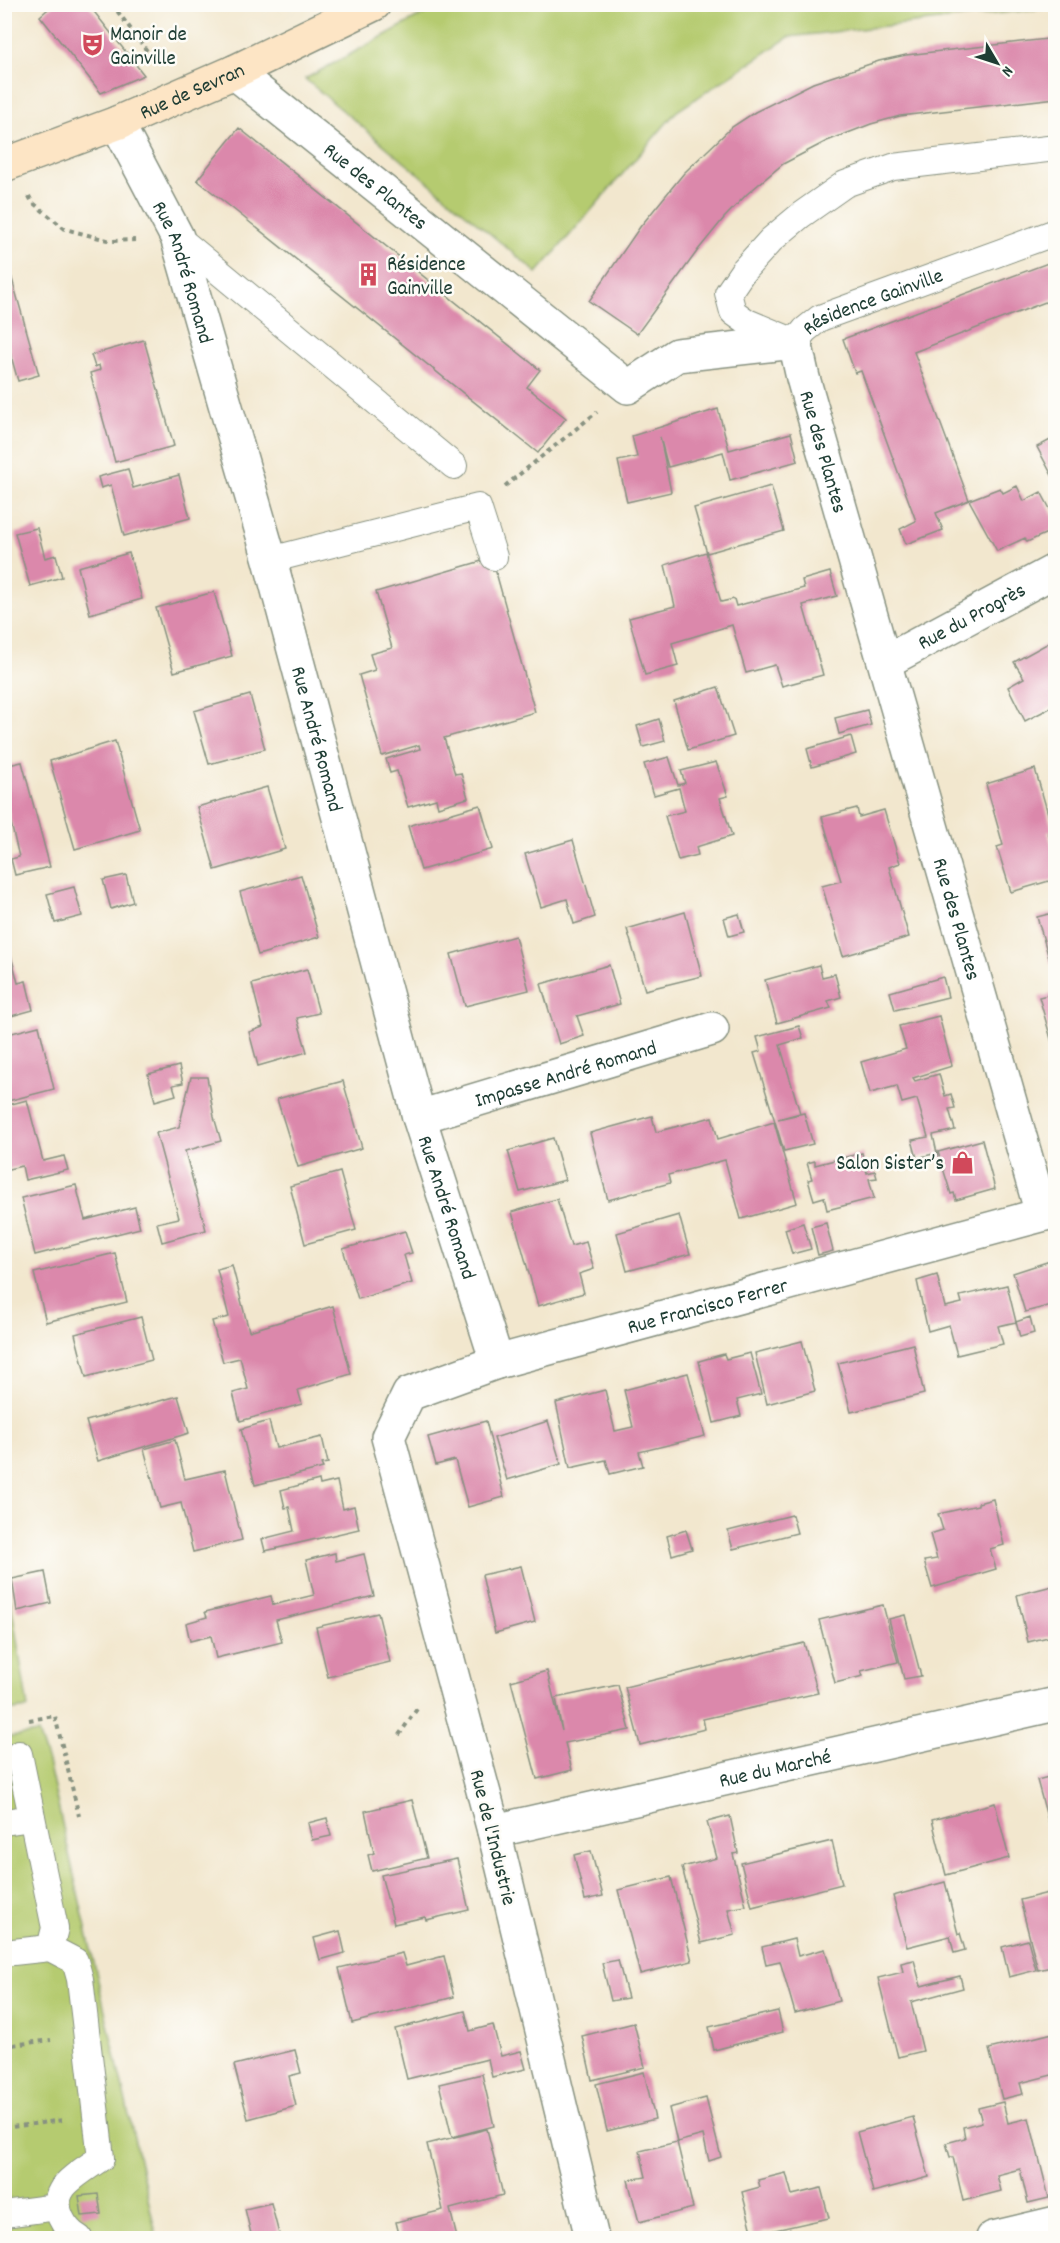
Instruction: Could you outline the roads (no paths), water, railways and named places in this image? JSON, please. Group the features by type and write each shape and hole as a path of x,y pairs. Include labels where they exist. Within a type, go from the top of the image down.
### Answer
{"main road":[{"name":"Rue de Sevran","path":"9,163 117,123 234,72 374,4"}],"street":[{"name":"Rue des Plantes","path":"234,72 628,387 677,355 795,342 803,378 885,662 1049,1213"},
{"name":"Rue André Romand","path":"117,123 177,237 270,560 419,1117 497,1362"},
{"name":"Rue du Progrès","path":"885,662 1056,570"},
{"name":"Impasse André Romand","path":"419,1117 712,1029"},
{"name":"Rue Francisco Ferrer","path":"388,1437 409,1394 497,1362 1049,1213"},
{"name":"Rue de l'Industrie","path":"388,1437 494,1831 592,2238"},
{"name":"Rue du Marché","path":"494,1831 1056,1704"},
{"path":"993,2238 1056,2223"}],"lane":[{"name":"Résidence Gainville","path":"1056,148 893,167 845,184 801,215 771,240 743,271 728,293 733,312 767,332 795,342 820,318 1056,232"},
{"path":"177,237 454,466"},
{"path":"270,560 478,507 494,557"},
{"path":"19,1754 55,1928 50,1948"},
{"path":"4,1822 32,1818"},
{"path":"4,1953 50,1948 75,1961 80,1979 101,2158 61,2190 57,2207 70,2233 79,2238"},
{"path":"4,2214 57,2207"}],"place":[{"name":"Manoir de Gainville","path":"92,45"},
{"name":"Résidence Gainville","path":"369,275"},
{"name":"Salon Sister’s","path":"962,1162"}]}
